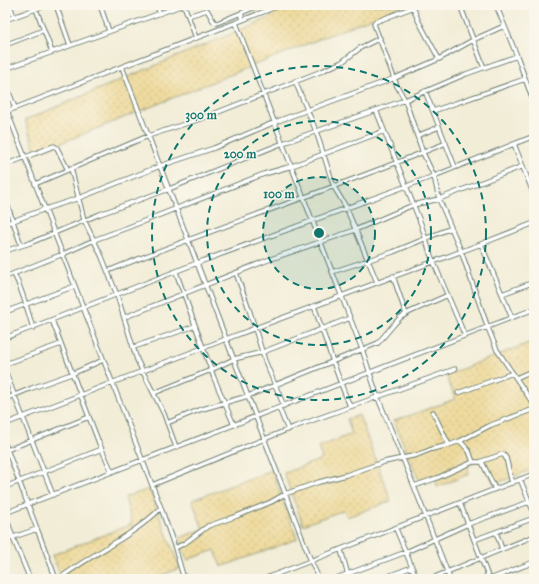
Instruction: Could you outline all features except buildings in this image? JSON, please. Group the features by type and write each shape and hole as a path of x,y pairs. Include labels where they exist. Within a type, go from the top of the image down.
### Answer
{"street":[{"path":"10,5 14,17"},
{"path":"5,20 47,5"},
{"path":"56,5 70,45"},
{"path":"100,5 109,31"},
{"path":"156,5 160,13"},
{"path":"5,69 183,5 196,38"},
{"path":"188,16 207,10 214,22 217,23 260,5"},
{"path":"184,579 161,508 6,111 281,5"},
{"path":"175,548 186,543 208,526 271,502 285,494 384,462 417,455 432,449 449,445 491,425 534,409 534,405 497,350 461,251 440,199 434,176 423,152 405,100 374,24 375,22 419,5"},
{"path":"460,5 484,68"},
{"path":"496,5 517,56 534,104"},
{"path":"413,7 418,20 439,59"},
{"path":"36,9 52,52"},
{"path":"241,13 243,20"},
{"path":"236,23 362,349 378,398 450,579"},
{"path":"5,224 79,198 160,166 214,148 275,122 395,78 439,59 473,40 504,26"},
{"path":"5,45 44,30"},
{"path":"35,184 148,136 203,118 334,66 360,48 380,38"},
{"path":"5,251 30,243 84,220 169,189 283,143 405,100 517,56"},
{"path":"122,67 285,494 319,579"},
{"path":"433,111 525,79"},
{"path":"295,81 316,132 334,187 346,208 377,282"},
{"path":"5,82 15,108"},
{"path":"425,91 455,167"},
{"path":"376,110 433,261 465,336"},
{"path":"418,136 439,127"},
{"path":"5,277 94,240 264,174 292,166 384,131"},
{"path":"5,338 197,263 434,176 534,136"},
{"path":"108,271 334,187 446,143"},
{"path":"514,144 534,195"},
{"path":"5,165 54,146 57,148 70,169 84,220 108,271 125,317 137,360 154,393 176,447"},
{"path":"125,317 236,272 355,230 413,205 440,199 523,166"},
{"path":"5,198 21,245"},
{"path":"5,424 534,223"},
{"path":"332,272 367,261 451,228"},
{"path":"481,244 512,318"},
{"path":"176,272 211,370 234,425"},
{"path":"236,272 263,352 284,406"},
{"path":"14,274 22,290 33,328"},
{"path":"393,276 406,314"},
{"path":"502,294 534,282"},
{"path":"5,312 75,286"},
{"path":"167,423 199,410 248,396 378,343 396,322 406,314 448,295"},
{"path":"314,306 350,406"},
{"path":"30,579 13,538 5,513 534,309"},
{"path":"154,393 234,359 263,352 350,318"},
{"path":"52,320 112,472"},
{"path":"134,347 195,326"},
{"path":"5,364 61,344"},
{"path":"5,399 74,373 103,360"},
{"path":"152,485 264,439 350,406 378,398 456,369"},
{"path":"516,378 534,370"},
{"path":"5,371 53,495"},
{"path":"458,393 513,373"},
{"path":"278,408 288,430"},
{"path":"433,412 449,445"},
{"path":"7,450 90,417"},
{"path":"460,441 469,451 473,462"},
{"path":"5,444 57,579 135,530 148,521 161,508"},
{"path":"5,487 102,449"},
{"path":"414,486 437,478 473,462 482,461 503,454 506,458 512,483"},
{"path":"482,461 495,489"},
{"path":"264,579 396,529 534,474"},
{"path":"520,479 534,513"},
{"path":"334,579 406,552 468,524 529,502"},
{"path":"460,503 490,579 534,562"},
{"path":"474,540 534,518"},
{"path":"5,540 37,529"},
{"path":"396,529 417,579"},
{"path":"496,532 502,549"},
{"path":"430,579 534,536"},
{"path":"341,550 349,579"},
{"path":"381,579 412,567"}],"sand":[{"path":"267,5 404,5 36,153 25,120 271,17"},
{"path":"534,341 534,469 494,484 483,459 468,466 469,474 437,487 435,477 420,483 394,421 455,399 446,375"},
{"path":"359,415 391,501 347,517 344,510 303,525 284,473 322,459 318,447 352,434 347,419"},
{"path":"272,470 297,539 221,567 215,550 187,560 179,538 203,529 192,500"},
{"path":"149,489 180,568 153,579 62,579 52,555 132,524 125,497"}]}
